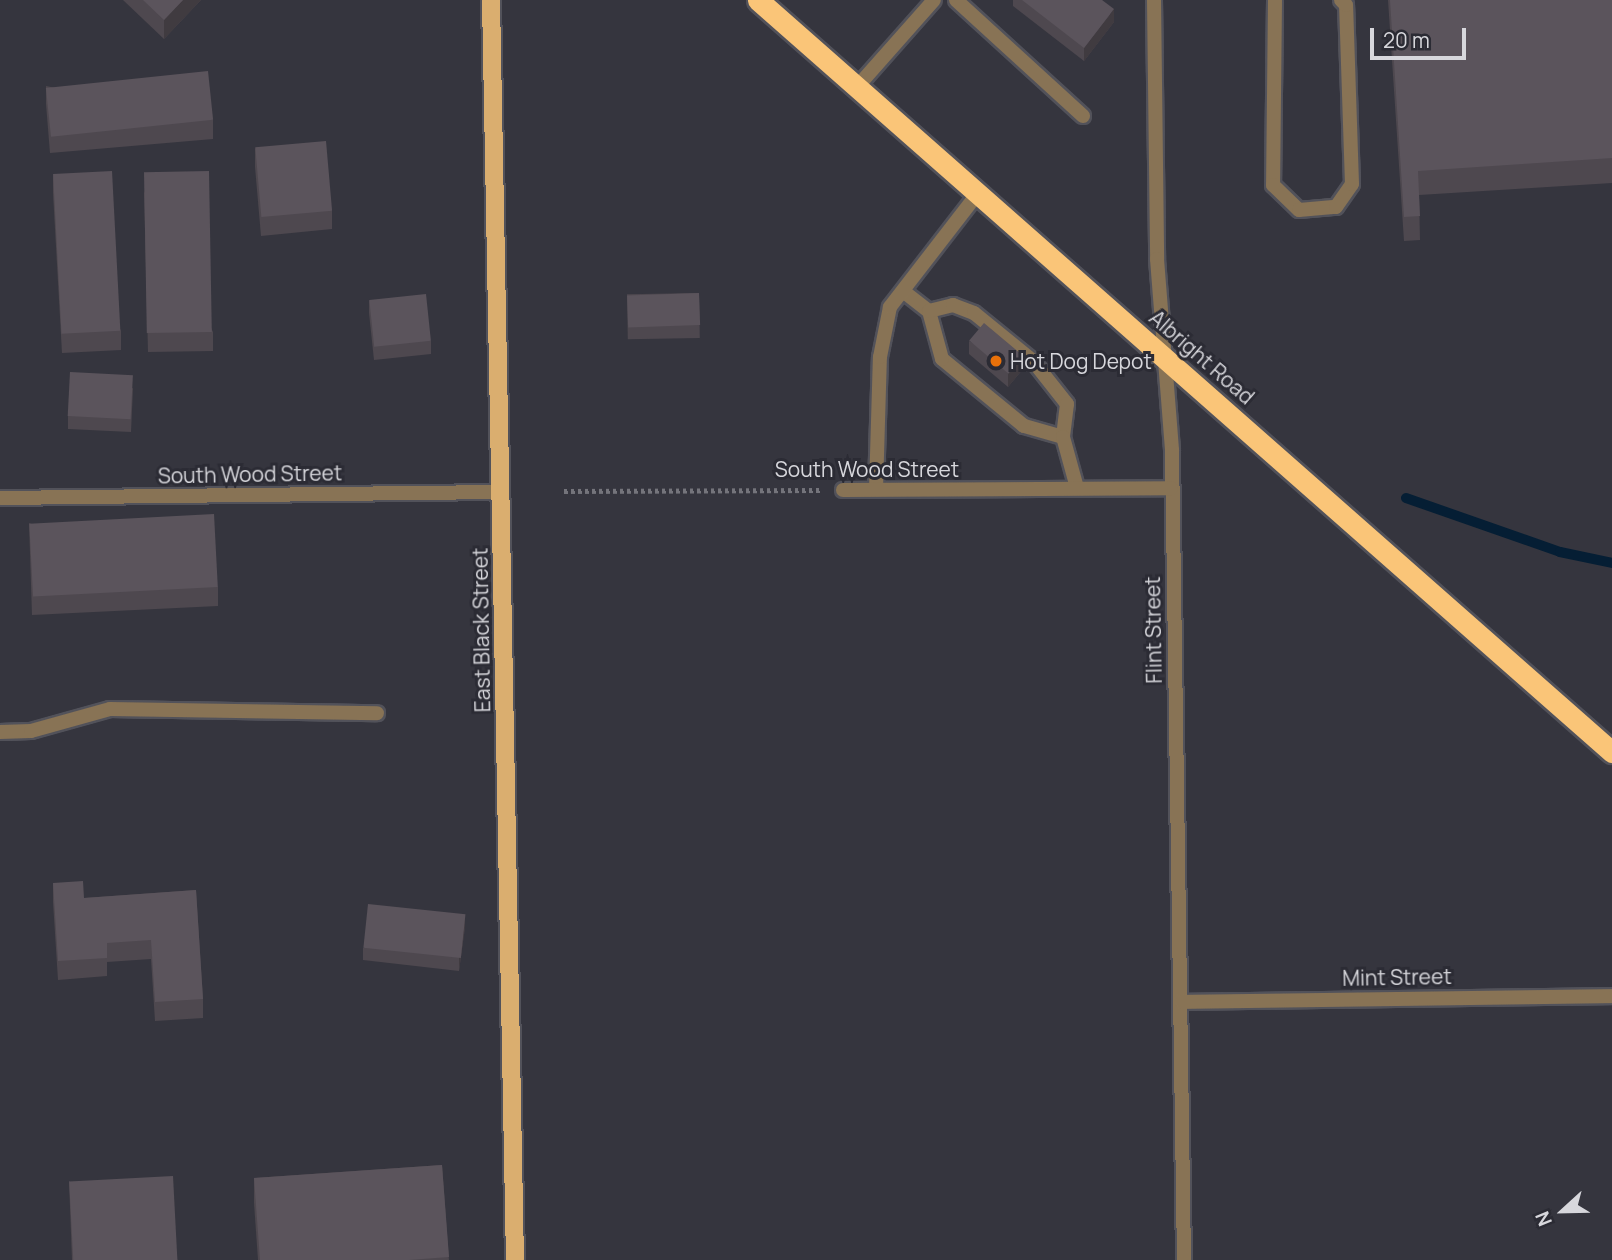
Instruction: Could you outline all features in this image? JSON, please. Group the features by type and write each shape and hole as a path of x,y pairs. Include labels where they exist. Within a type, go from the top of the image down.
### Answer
{"highway":[{"name":"Albright Road","path":"758,0 1612,752"}],"main road":[{"name":"East Black Street","path":"491,0 515,1260"}],"street":[{"path":"857,87 934,0"},
{"path":"956,0 1083,116"},
{"name":"Flint Street","path":"1154,0 1157,259 1171,488 1182,1002 1184,1260"},
{"path":"1275,0 1273,185 1299,210 1336,207 1352,184 1346,5 1341,0"},
{"path":"876,489 880,357 890,307 978,193"},
{"path":"903,291 929,311 942,359 1024,426 1063,437"},
{"path":"929,311 953,305 974,313 1033,361 1067,404 1063,437 1077,488"},
{"name":"South Wood Street","path":"843,490 1171,488"},
{"name":"South Wood Street","path":"0,498 501,492"},
{"path":"0,732 31,732 110,709 377,713"},
{"name":"Mint Street","path":"1182,1002 1612,996"}],"path":[{"name":"South Wood Street","path":"564,491 843,490"}],"building":[{"path":"143,0 183,0 164,20"},
{"path":"1022,0 1102,0 1114,9 1084,48"},
{"path":"1390,0 1612,0 1612,158 1418,171 1420,216 1404,217"},
{"path":"208,71 213,120 51,137 46,88"},
{"path":"326,141 332,211 261,217 255,147"},
{"path":"112,171 120,331 61,334 53,174"},
{"path":"209,171 212,332 147,333 144,172"},
{"path":"699,293 700,325 628,327 627,296"},
{"path":"426,294 431,341 374,347 369,300"},
{"path":"984,323 1023,356 1008,373 969,341"},
{"path":"70,372 133,375 131,419 68,416"},
{"path":"214,514 218,587 33,597 29,524"},
{"path":"83,881 84,898 196,890 203,999 155,1002 151,940 107,943 107,958 58,961 53,883"},
{"path":"368,904 465,914 461,958 363,948"},
{"path":"442,1165 449,1257 409,1260 260,1260 254,1178"},
{"path":"173,1176 177,1260 73,1260 69,1181"}],"waterway":[{"path":"1406,498 1560,552 1612,563"}],"place":[{"name":"Hot Dog Depot","path":"996,361"}]}
